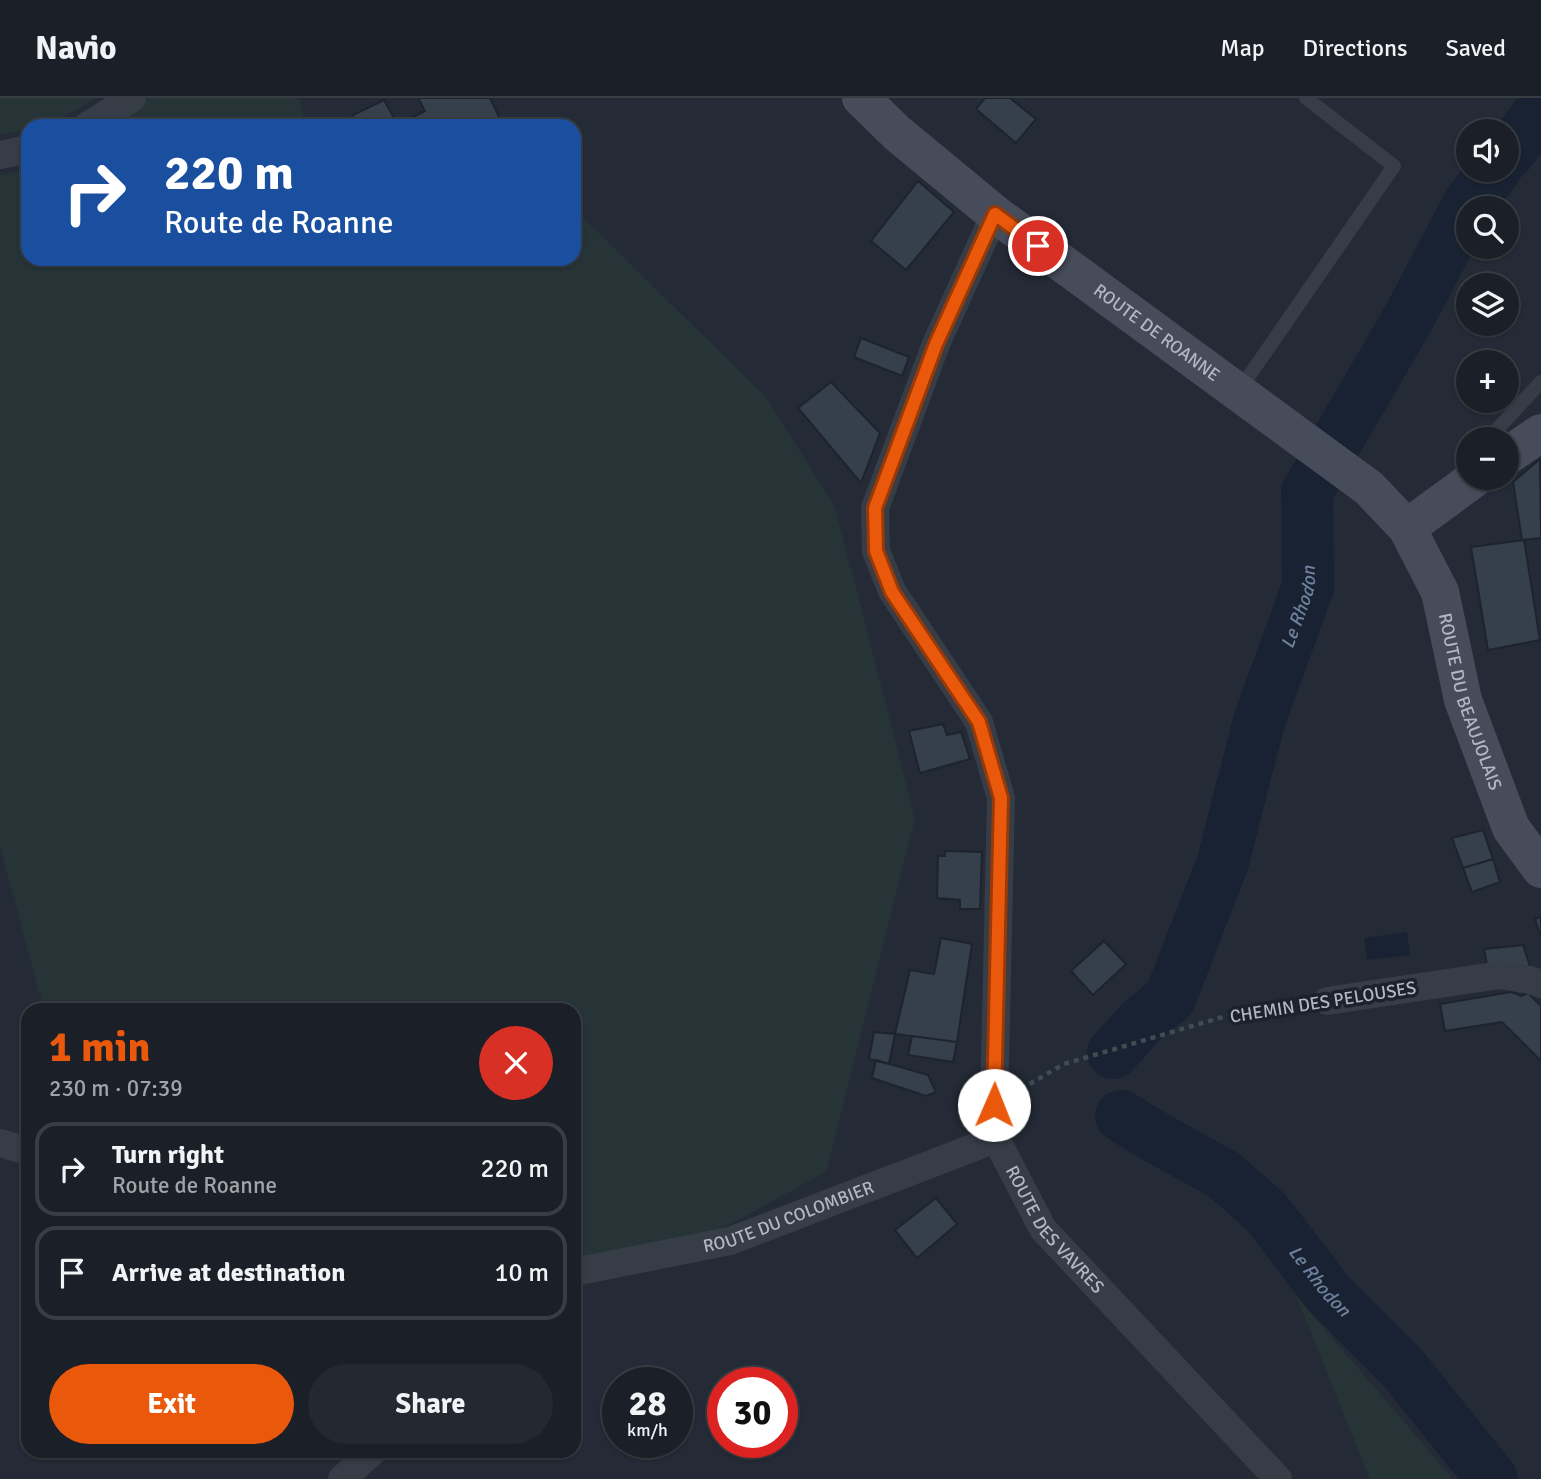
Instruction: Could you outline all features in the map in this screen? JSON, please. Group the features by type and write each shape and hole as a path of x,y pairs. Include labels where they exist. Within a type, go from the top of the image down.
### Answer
{"main road":[{"name":"ROUTE DE ROANNE","path":"861,98 897,133 995,214 1369,488"},
{"path":"1519,448 1541,433"},
{"name":"ROUTE DU BEAUJOLAIS","path":"1369,488 1408,528 1440,592 1463,700 1511,828 1541,869"},
{"path":"1408,528 1458,490"}],"street":[{"path":"98,119 132,98"},
{"path":"0,155 21,150"},
{"name":"ROUTE DES VAVRES","path":"995,214 936,344 875,508 876,551 892,592 979,722 1001,798 994,1105 996,1139 1043,1230 1278,1479"},
{"name":"CHEMIN DES PELOUSES","path":"1327,1001 1500,975 1541,984"},
{"name":"ROUTE DU COLOMBIER","path":"581,1271 730,1241 996,1139"},
{"path":"0,1143 21,1149"},
{"path":"342,1479 365,1458"}],"lane":[{"path":"1237,393 1394,166 1306,98"},
{"path":"1499,427 1541,382"}],"path":[{"name":"CHEMIN DES PELOUSES","path":"994,1105 1064,1064 1243,1012 1327,1001"}],"shaded area":[{"path":"0,98 96,98 57,119 21,119 21,130 0,135"},
{"path":"145,98 299,98 304,119 116,119"},
{"path":"21,170 21,266 581,266 581,216 766,397 835,507 915,818 826,1172 690,1246 581,1258 581,1003 42,1003 0,846 0,175"},
{"path":"1296,1296 1453,1479 1370,1479"}],"water":[{"path":"1407,932 1410,955 1367,960 1364,938"}],"building":[{"path":"418,98 490,98 500,119 410,119 425,111"},
{"path":"985,98 1010,98 1036,119 1016,143 976,109"},
{"path":"384,100 395,119 355,119 353,115"},
{"path":"918,181 954,212 906,270 871,241"},
{"path":"861,338 909,357 902,376 854,357"},
{"path":"831,382 880,433 861,483 798,408"},
{"path":"1540,459 1541,538 1522,540 1514,490 1519,490 1519,477"},
{"path":"1524,540 1540,640 1488,650 1471,547"},
{"path":"943,724 947,735 961,732 970,759 920,773 909,731"},
{"path":"1483,830 1493,859 1463,868 1452,838"},
{"path":"945,851 982,852 980,909 960,909 960,900 937,898 938,856 945,856"},
{"path":"1493,859 1500,882 1472,892 1463,868"},
{"path":"1541,917 1541,938 1535,919"},
{"path":"941,938 972,944 957,1042 895,1034 910,970 934,974"},
{"path":"1104,941 1126,964 1093,995 1071,971"},
{"path":"1523,945 1530,966 1488,970 1484,949"},
{"path":"1511,992 1521,996 1528,993 1541,1006 1541,1061 1502,1022 1445,1031 1440,1004"},
{"path":"874,1032 895,1034 889,1064 869,1059"},
{"path":"912,1036 957,1042 953,1062 908,1055"},
{"path":"876,1060 928,1075 936,1092 926,1096 872,1078"},
{"path":"936,1198 957,1224 917,1258 895,1230"}],"waterway":[{"name":"Le Rhodon","path":"1519,139 1541,110"},
{"name":"Le Rhodon","path":"1113,1053 1140,1023 1170,998 1223,862 1259,721 1308,587 1307,492 1408,319 1469,203 1486,182"},
{"name":"Le Rhodon","path":"1121,1116 1224,1175 1267,1213 1328,1293 1402,1367 1492,1479"}],"route":[{"path":"994,1105 1001,798 979,722 892,592 876,551 875,508 936,344 995,214 1038,246"}]}
